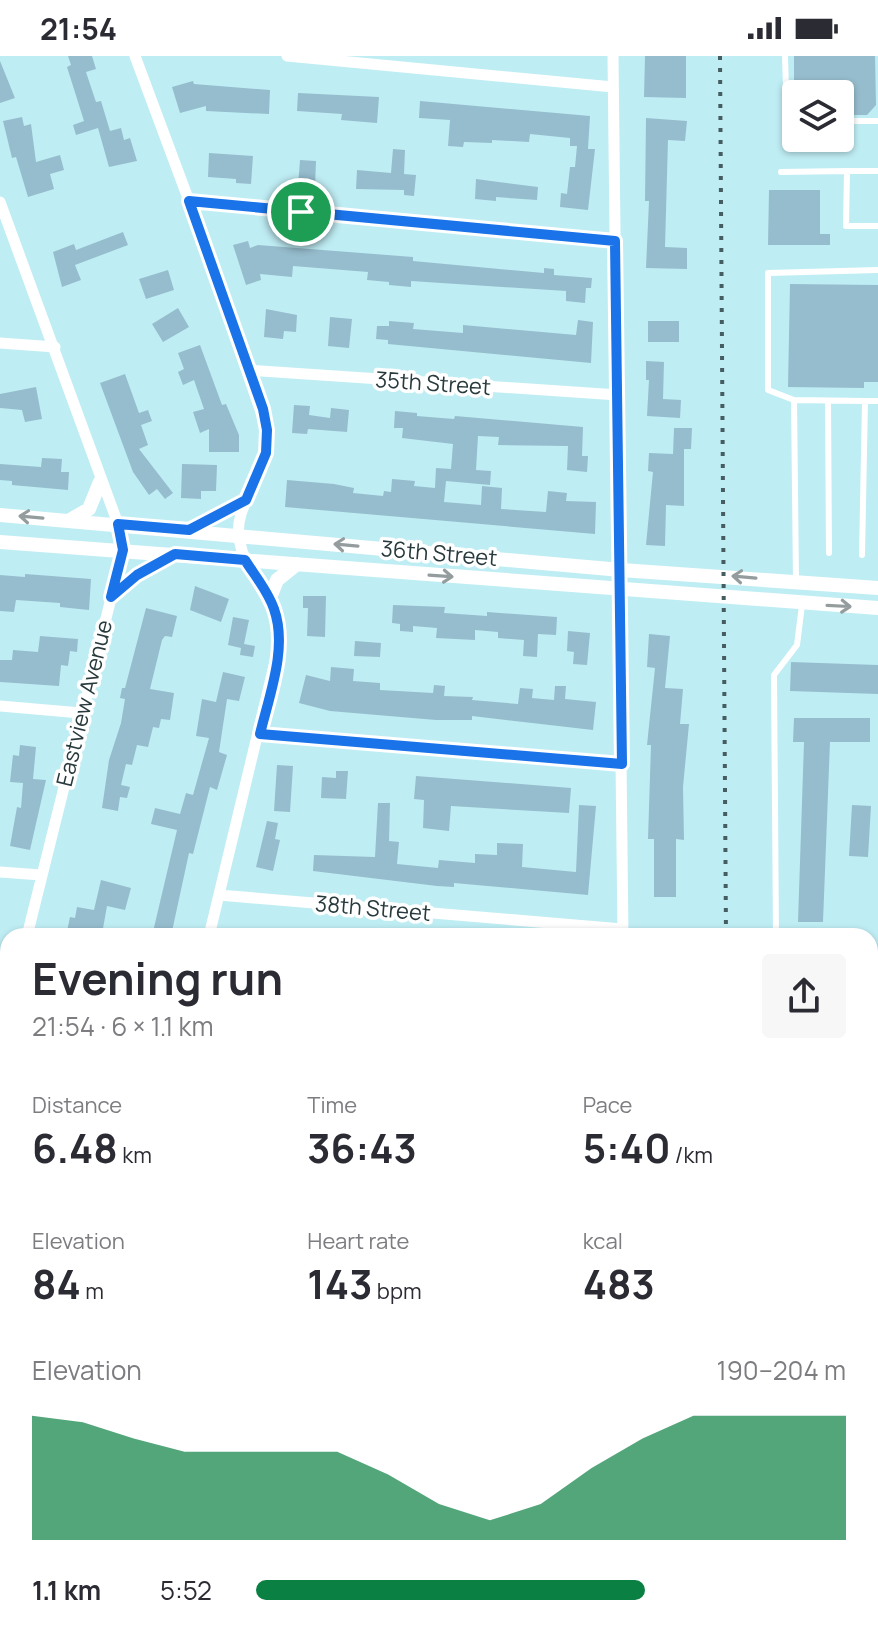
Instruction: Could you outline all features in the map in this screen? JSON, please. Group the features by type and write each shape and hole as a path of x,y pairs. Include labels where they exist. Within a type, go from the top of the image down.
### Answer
{"street":[{"path":"135,56 189,201 267,430 266,453 246,500 238,535 245,560 270,598 279,638 260,734 211,928"},
{"path":"287,56 613,87"},
{"path":"613,56 621,570 622,928"},
{"path":"189,201 615,241"},
{"name":"Eastview Avenue","path":"0,202 55,347 100,482 118,524 123,550 29,928"},
{"path":"0,343 55,347"},
{"name":"35th Street","path":"248,370 618,395"},
{"path":"70,520 89,509 100,482"},
{"path":"189,530 246,500"},
{"name":"36th Street","path":"0,515 621,570 878,588"},
{"name":"36th Street","path":"0,542 878,608"},
{"path":"111,597 137,575 175,554"},
{"path":"270,598 277,580 297,564"},
{"path":"0,706 81,713"},
{"path":"260,734 622,764"},
{"path":"0,872 41,875"},
{"name":"38th Street","path":"219,895 578,928"}],"lane":[{"path":"785,56 786,80"},
{"path":"854,121 878,121"},
{"path":"847,171 846,226 878,226"},
{"path":"781,172 878,171"},
{"path":"878,270 768,273 768,390 794,400 878,401"},
{"path":"794,400 796,582"},
{"path":"828,401 829,553"},
{"path":"862,555 865,401"},
{"path":"776,928 774,675 797,645 802,604"}],"building":[{"path":"68,56 92,56 96,69 86,72 96,102 101,101 110,131 121,128 124,140 130,138 137,161 109,167 98,128 76,135 73,125 84,121 67,67 71,65"},
{"path":"645,56 686,56 686,98 644,97"},
{"path":"794,56 875,56 876,105 867,115 854,115 854,80 794,80"},
{"path":"0,61 15,98 0,103"},
{"path":"193,81 194,84 270,90 269,114 206,111 206,106 180,113 172,87"},
{"path":"298,93 379,97 377,123 341,120 342,114 297,111"},
{"path":"420,101 590,116 588,149 595,149 588,210 560,207 561,193 567,194 570,167 575,167 577,146 570,146 570,138 530,134 529,142 492,140 492,143 464,142 463,147 448,146 450,120 419,118"},
{"path":"22,117 24,126 31,124 36,162 60,155 64,170 50,174 54,189 28,197 16,157 12,158 3,121"},
{"path":"646,118 687,121 685,141 668,140 665,247 687,248 687,269 646,268 649,201 645,201"},
{"path":"393,149 405,150 404,174 416,175 414,196 404,195 404,190 356,189 357,170 391,173"},
{"path":"209,153 253,156 251,184 236,183 236,179 208,177"},
{"path":"300,160 316,161 315,187 298,186"},
{"path":"476,179 538,187 537,200 475,199"},
{"path":"769,190 820,190 820,234 830,234 830,245 768,245"},
{"path":"123,232 128,245 75,265 81,280 62,287 53,252 74,244 76,250"},
{"path":"248,241 250,248 258,245 413,257 413,261 544,273 544,268 554,269 554,275 592,278 591,288 586,288 585,303 566,301 566,291 411,281 411,287 389,285 389,282 367,280 368,272 293,266 292,277 260,274 261,280 246,285 233,245"},
{"path":"168,270 174,290 146,299 139,279"},
{"path":"790,284 878,285 878,382 864,382 864,388 788,387"},
{"path":"178,308 189,327 163,342 152,324"},
{"path":"266,309 297,315 296,332 284,331 283,339 264,337"},
{"path":"330,317 352,319 349,348 328,346"},
{"path":"578,320 593,322 591,363 388,344 388,340 376,339 377,326 389,326 389,321 414,323 413,329 463,333 463,325 576,335"},
{"path":"648,321 679,321 679,342 648,342"},
{"path":"200,345 222,405 226,404 239,435 239,452 209,452 209,429 200,433 193,412 204,409 194,380 183,385 178,372 184,369 178,353"},
{"path":"646,361 664,362 663,399 681,400 680,418 647,416 649,380 646,380"},
{"path":"125,374 139,413 148,410 152,421 141,425 148,445 139,449 173,493 165,499 157,489 149,495 133,472 100,383"},
{"path":"36,387 42,419 25,422 22,410 0,408 0,394"},
{"path":"294,405 310,406 309,415 330,418 331,408 349,410 347,432 308,429 307,434 292,433"},
{"path":"395,411 417,413 417,416 454,419 455,416 583,427 582,456 588,456 587,472 567,470 568,446 498,445 499,437 478,436 476,470 491,471 490,485 446,481 444,502 481,505 482,486 502,488 501,509 546,512 548,491 567,493 566,501 596,502 595,534 285,507 287,480 334,484 354,488 353,493 383,496 384,491 391,492 392,479 415,481 414,486 435,488 436,468 451,469 453,444 402,438 403,428 394,428"},
{"path":"674,428 692,428 691,449 684,449 684,506 666,505 665,546 646,545 653,472 648,471 649,453 673,454"},
{"path":"42,458 62,459 61,472 69,472 68,490 12,485 12,481 0,480 0,464 41,467"},
{"path":"182,464 217,465 216,491 201,491 201,499 181,498"},
{"path":"25,574 91,579 89,610 60,607 60,603 16,600 14,612 0,611 0,575 25,577"},
{"path":"195,586 229,599 221,622 190,610"},
{"path":"303,596 326,596 325,637 307,636 308,608 303,608"},
{"path":"393,605 445,607 444,613 487,616 487,612 557,617 556,635 538,634 537,657 523,656 524,640 498,638 498,632 475,630 475,640 436,638 437,628 413,626 413,632 400,631 400,624 392,623"},
{"path":"146,608 177,616 172,637 165,636 162,640 150,689 174,693 170,720 161,719 159,728 153,727 148,747 137,745 132,765 126,764 121,785 130,787 127,798 120,797 118,811 102,808 109,760 125,699 120,698 122,688 125,688"},
{"path":"233,617 249,620 244,644 255,646 253,657 240,655 241,648 228,645"},
{"path":"568,631 590,633 587,665 573,664 574,652 567,651"},
{"path":"649,634 670,636 665,688 683,689 680,724 689,724 683,787 684,840 676,839 676,897 654,897 654,839 648,839 651,745 647,745 655,668 647,667"},
{"path":"40,636 78,639 77,652 70,651 68,666 61,665 59,686 0,682 0,660 12,660 13,650 38,652"},
{"path":"355,641 381,643 380,657 354,656"},
{"path":"791,662 878,665 878,694 790,691"},
{"path":"331,667 354,669 353,681 380,683 380,690 433,693 434,685 445,686 444,696 518,704 520,688 533,689 532,698 554,700 555,686 566,686 565,699 596,702 593,730 472,716 472,720 436,720 330,711 299,703 306,675 330,681"},
{"path":"223,672 245,677 239,701 227,699 219,752 227,755 217,790 210,787 193,854 189,853 173,928 154,928 177,830 151,824 155,808 180,814 186,793 193,795 209,738 196,736 202,699 216,702"},
{"path":"794,718 870,718 870,742 830,742 823,922 798,922 804,742 793,742"},
{"path":"20,745 36,747 33,779 46,780 30,850 10,846 17,807 21,808 23,783 10,782 13,755 19,756"},
{"path":"277,765 293,766 290,812 274,811"},
{"path":"336,771 348,771 346,799 321,798 322,777 336,778"},
{"path":"416,776 571,788 569,813 451,806 449,831 423,828 424,800 414,799"},
{"path":"378,803 390,803 389,841 399,842 397,864 438,868 439,860 475,863 475,854 497,855 497,843 523,844 522,867 576,872 579,805 596,806 588,895 454,883 454,887 437,886 313,871 314,855 375,857"},
{"path":"852,805 871,806 868,857 849,856"},
{"path":"267,821 278,823 275,839 280,840 273,871 256,867"},
{"path":"101,880 131,888 125,910 107,906 103,928 68,928 70,917 75,918 77,907 94,910"}],"railway":[{"path":"720,56 726,928"}],"route":[{"path":"189,201 301,212 615,241 622,764 260,734 278,649 279,628 270,598 245,560 175,554 137,575 111,597 121,568 123,550 118,524 189,530 246,500 266,453 267,430 263,409 189,201"}]}
